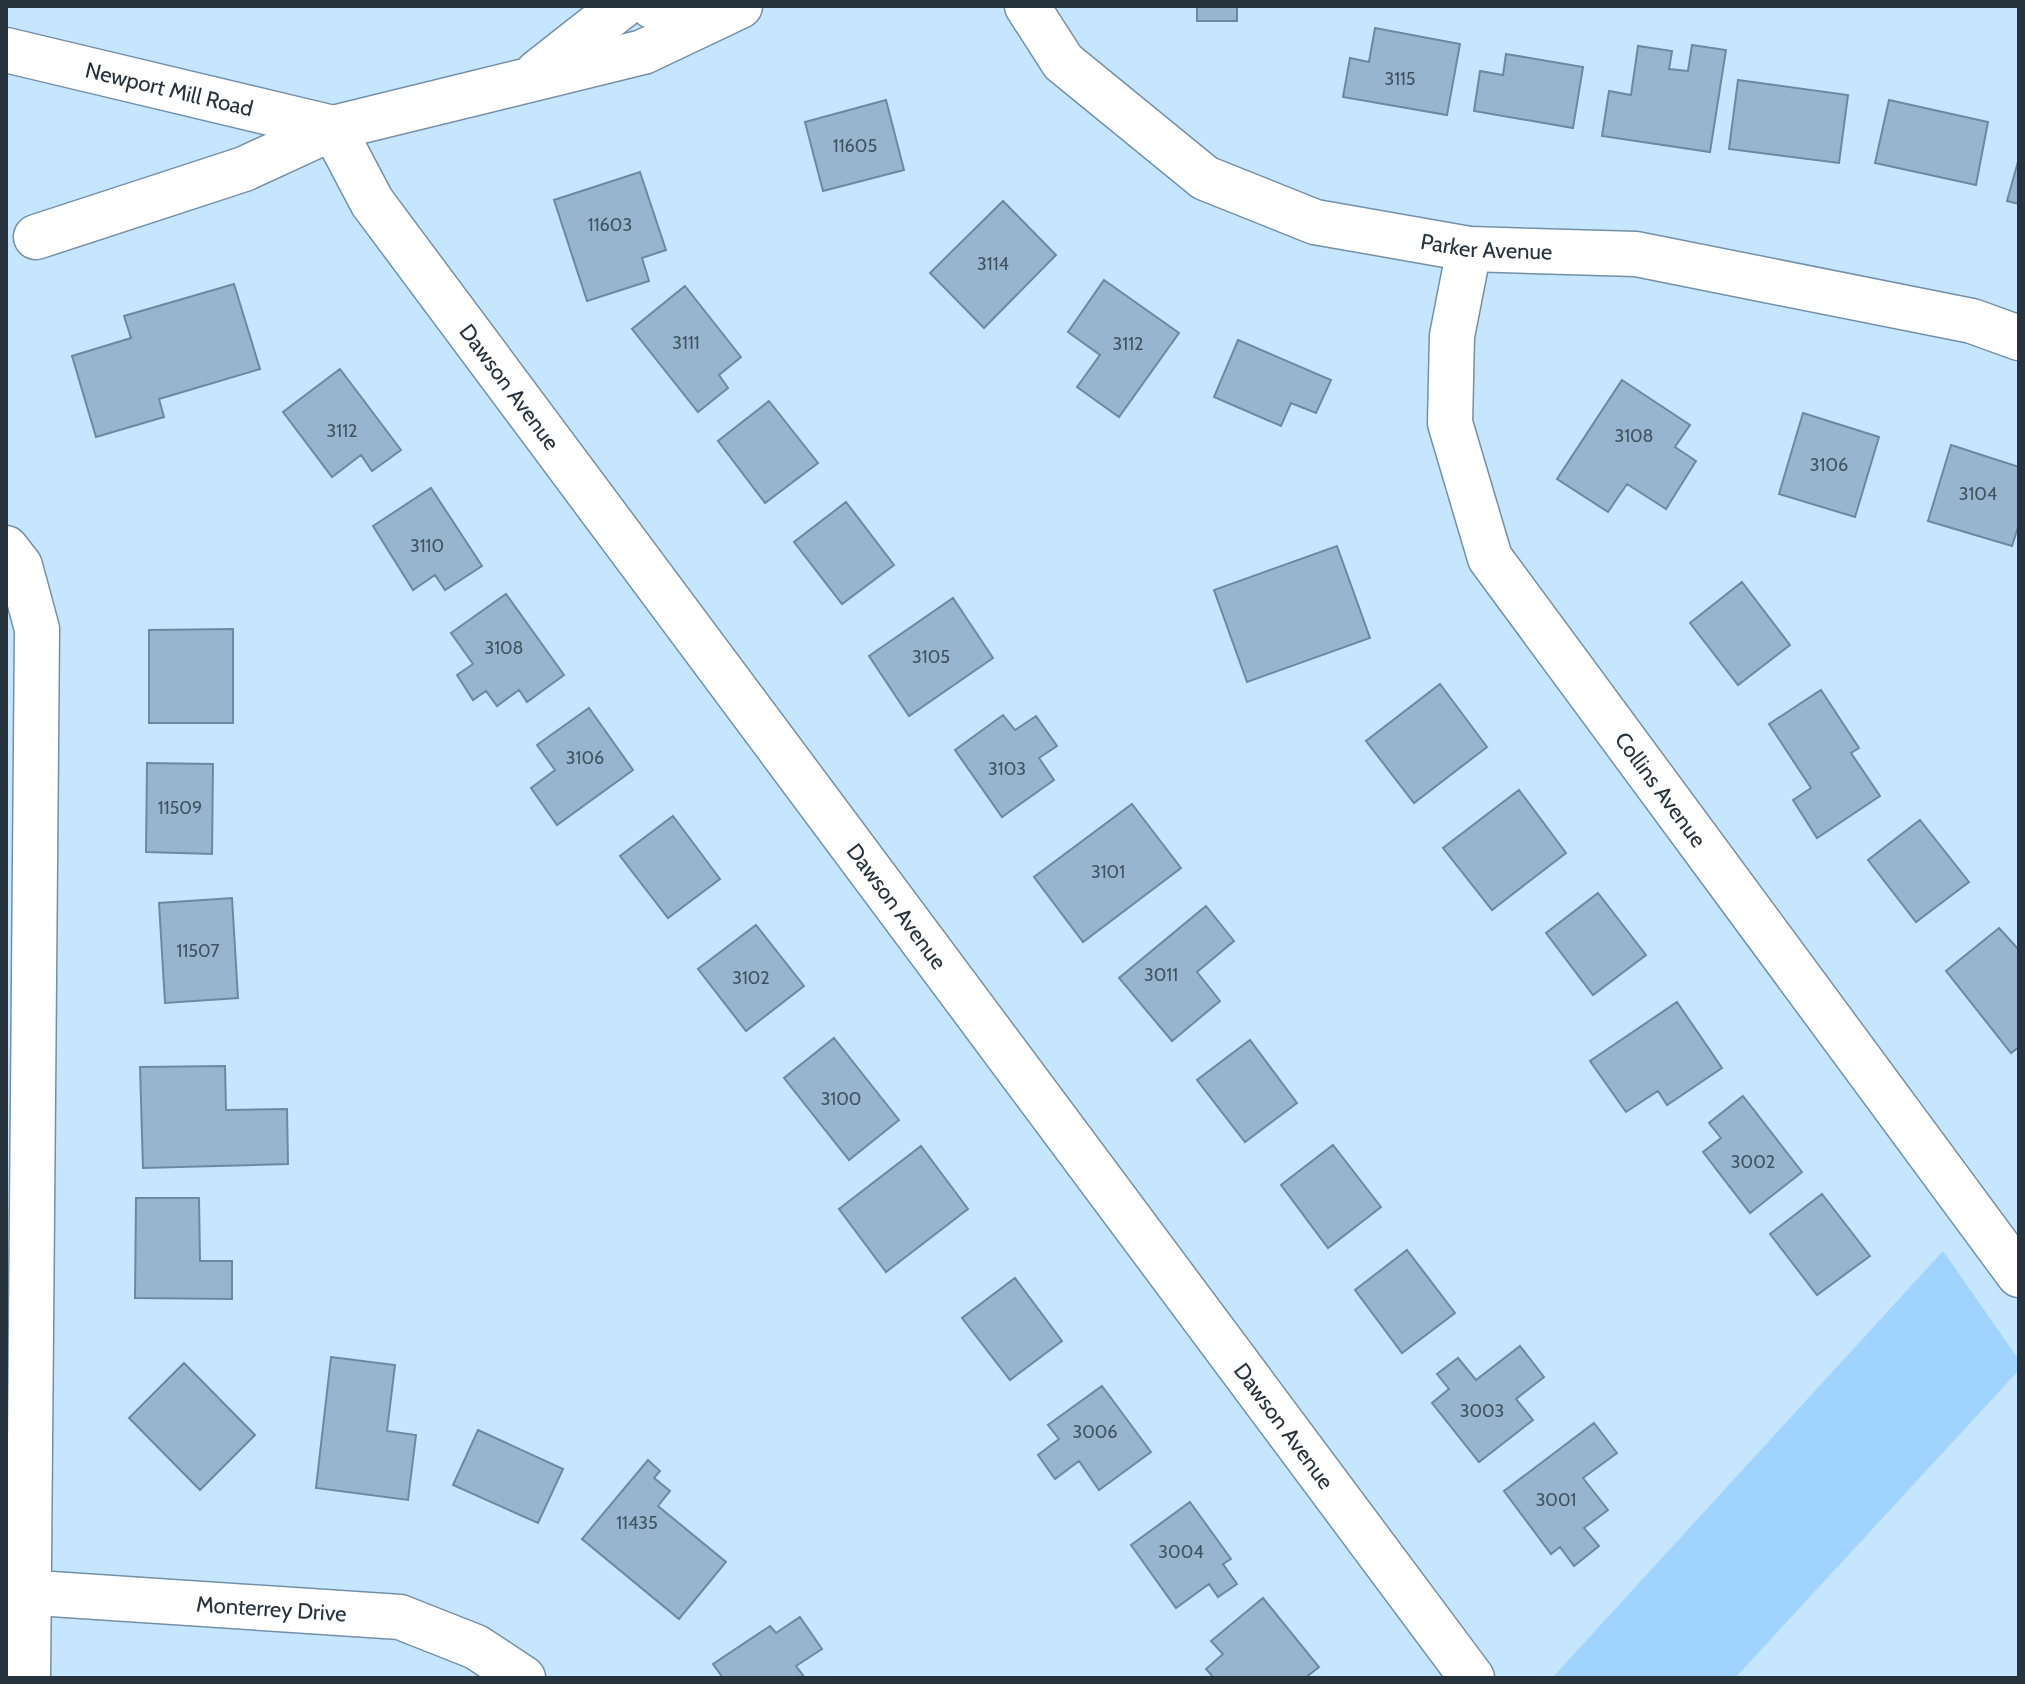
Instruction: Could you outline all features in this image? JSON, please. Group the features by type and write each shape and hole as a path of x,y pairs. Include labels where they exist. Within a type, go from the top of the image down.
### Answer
{"street":[{"name":"Newport Mill Road","path":"526,80 622,6"},
{"name":"Newport Mill Road","path":"652,6 725,9"},
{"name":"Parker Avenue","path":"1027,6 1063,62 1205,178 1315,222 1469,249 1636,254 1972,321 2019,338"},
{"name":"Newport Mill Road","path":"36,237 244,169 333,128 643,52 725,9"},
{"name":"Newport Mill Road","path":"6,50 333,128"},
{"name":"Dawson Avenue","path":"333,128 372,202 1472,1678"},
{"name":"Collins Avenue","path":"1469,249 1452,336 1450,423 1490,558 2019,1275"},
{"path":"6,548 20,566 37,629 16,1592 28,1678"},
{"name":"Monterrey Drive","path":"16,1592 400,1617 476,1647 523,1678"}],"shaded area":[{"path":"1943,1251 2019,1360 2019,1370 1735,1678 1552,1678"}],"building":[{"path":"1197,6 1237,6 1237,21 1197,21"},
{"path":"1375,28 1460,44 1447,115 1343,97 1350,58 1369,62"},
{"path":"1692,45 1726,50 1710,152 1602,136 1609,91 1631,95 1638,46 1672,51 1669,69 1688,71"},
{"path":"1506,54 1583,67 1573,128 1474,111 1480,71 1503,75"},
{"path":"1738,80 1848,95 1839,163 1729,149"},
{"path":"886,100 904,170 823,191 805,122"},
{"path":"1889,100 1988,122 1976,185 1875,163"},
{"path":"2019,158 2019,204 2007,201"},
{"path":"640,172 666,250 642,258 649,281 587,301 554,200"},
{"path":"1003,201 1056,255 984,328 930,273"},
{"path":"1104,280 1179,333 1119,417 1077,387 1100,355 1068,332"},
{"path":"234,284 260,369 159,399 164,417 96,437 72,356 131,338 124,316"},
{"path":"685,286 741,357 719,375 728,388 698,412 632,329"},
{"path":"1238,340 1331,380 1316,413 1291,403 1281,426 1214,397"},
{"path":"340,369 401,450 372,471 361,455 332,477 283,412"},
{"path":"1622,380 1690,425 1675,447 1696,461 1666,509 1627,484 1608,512 1557,479"},
{"path":"769,401 818,463 765,503 718,441"},
{"path":"1803,413 1879,437 1855,517 1779,494"},
{"path":"1951,445 2019,467 2019,524 2012,546 1928,521"},
{"path":"431,488 482,566 445,590 435,575 413,590 373,526"},
{"path":"846,502 894,565 842,604 794,542"},
{"path":"1337,546 1370,638 1247,682 1214,590"},
{"path":"1742,582 1790,645 1738,685 1690,623"},
{"path":"506,594 564,675 527,702 519,690 497,706 486,691 473,700 457,675 473,664 451,633"},
{"path":"953,598 993,658 909,716 869,656"},
{"path":"233,629 233,723 149,723 149,630"},
{"path":"1440,684 1487,747 1414,803 1366,741"},
{"path":"1821,690 1859,748 1851,753 1880,796 1817,838 1793,800 1811,788 1769,724"},
{"path":"589,708 633,770 557,825 531,788 555,770 537,745"},
{"path":"1003,715 1015,730 1036,716 1057,746 1039,758 1054,780 1002,817 955,750"},
{"path":"147,763 213,764 212,854 146,852"},
{"path":"1519,790 1566,853 1492,910 1443,848"},
{"path":"1132,804 1181,868 1083,942 1034,877"},
{"path":"673,816 720,879 668,918 620,856"},
{"path":"1920,820 1969,882 1916,922 1868,860"},
{"path":"1598,893 1646,955 1593,995 1546,933"},
{"path":"232,898 238,998 165,1003 159,903"},
{"path":"1206,906 1234,941 1197,972 1220,1001 1172,1041 1119,978"},
{"path":"756,925 804,986 746,1031 698,969"},
{"path":"1999,928 2019,950 2019,1047 2011,1053 1946,971"},
{"path":"1677,1002 1722,1068 1667,1105 1658,1091 1626,1112 1590,1061"},
{"path":"834,1038 899,1120 849,1160 784,1078"},
{"path":"1250,1040 1297,1103 1245,1142 1197,1080"},
{"path":"225,1066 226,1110 287,1109 288,1164 143,1168 140,1067"},
{"path":"1743,1096 1802,1172 1750,1213 1703,1152 1721,1138 1709,1123"},
{"path":"1333,1145 1381,1207 1328,1248 1281,1185"},
{"path":"921,1146 968,1209 886,1272 839,1209"},
{"path":"1822,1194 1870,1256 1817,1295 1770,1234"},
{"path":"136,1198 199,1198 200,1261 232,1261 232,1299 135,1298"},
{"path":"1407,1250 1455,1313 1402,1353 1355,1290"},
{"path":"1015,1278 1062,1341 1010,1380 962,1318"},
{"path":"1520,1346 1544,1377 1516,1399 1533,1420 1479,1462 1432,1403 1449,1389 1437,1374 1458,1358 1476,1380"},
{"path":"331,1357 395,1365 387,1431 416,1435 408,1500 316,1488"},
{"path":"184,1363 255,1435 200,1490 129,1418"},
{"path":"1102,1386 1151,1452 1099,1490 1079,1461 1055,1479 1038,1455 1059,1439 1048,1425"},
{"path":"1594,1423 1617,1453 1583,1478 1608,1510 1584,1528 1599,1546 1574,1566 1560,1547 1551,1554 1504,1491"},
{"path":"478,1430 563,1469 538,1523 453,1485"},
{"path":"648,1460 660,1471 654,1478 670,1491 658,1506 726,1562 679,1619 582,1539"},
{"path":"1190,1502 1231,1559 1223,1564 1237,1584 1218,1597 1209,1584 1176,1608 1131,1545"},
{"path":"1263,1598 1319,1667 1305,1678 1214,1678 1206,1669 1223,1654 1211,1641"},
{"path":"800,1617 822,1649 796,1666 805,1678 723,1678 713,1664 770,1626 776,1633"}]}
